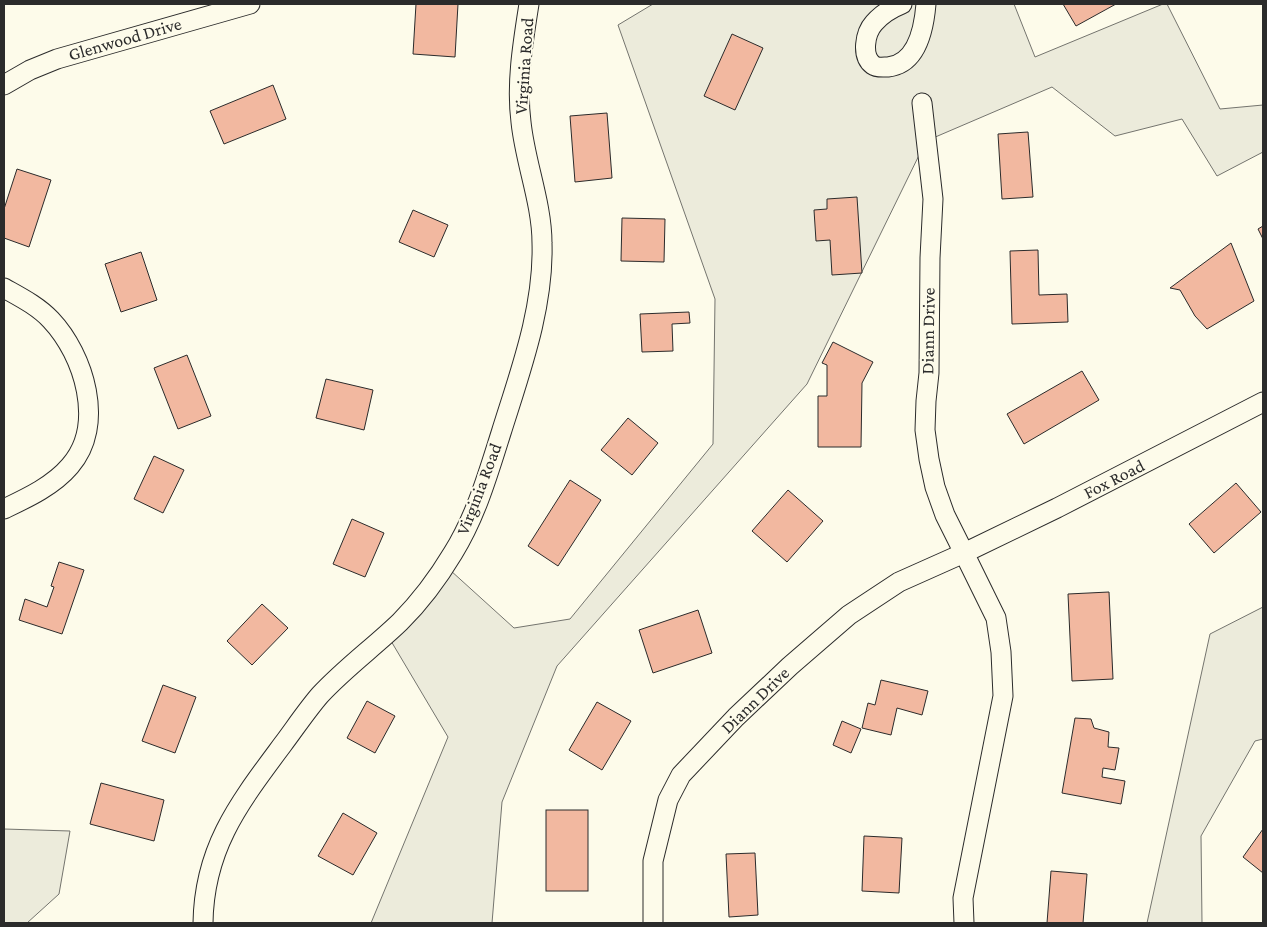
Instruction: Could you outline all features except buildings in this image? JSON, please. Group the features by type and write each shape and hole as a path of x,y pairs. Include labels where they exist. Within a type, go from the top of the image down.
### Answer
{"street":[{"name":"Glenwood Drive","path":"4,85 30,70 57,59 250,4"},
{"name":"Virginia Road","path":"203,923 207,881 214,853 226,826 261,774 319,696 401,621 431,587 459,543 473,513 486,477 524,360 540,279 542,243 540,223 521,123 519,94 528,4"},
{"path":"902,4 892,8 873,24 865,47 867,57 873,66 882,68 894,66 915,48 922,28 926,4"},
{"name":"Diann Drive","path":"922,103 933,199 930,258 929,373 925,430 928,459 945,515 996,618 1001,652 1003,696 963,898 964,923"},
{"path":"4,288 28,301 50,320 68,343 80,370 88,398 88,413 84,441 70,467 47,486 4,510"},
{"name":"Fox Road","path":"964,553 1057,508 1263,402"},
{"name":"Diann Drive","path":"653,923 653,861 668,800 681,775 736,717 790,666 849,615 899,582 964,553"}],"shaded area":[{"path":"653,4 1014,4 1035,57 1167,4 1220,109 1263,105 1263,152 1217,176 1182,119 1115,136 1052,87 926,141 807,384 557,666 502,802 492,923 371,923 448,737 391,641 450,570 514,628 570,619 713,444 715,299 618,25"},
{"path":"1263,607 1263,739 1255,741 1201,836 1202,923 1147,923 1210,634"},
{"path":"4,829 70,831 59,894 27,923 4,923"}]}
